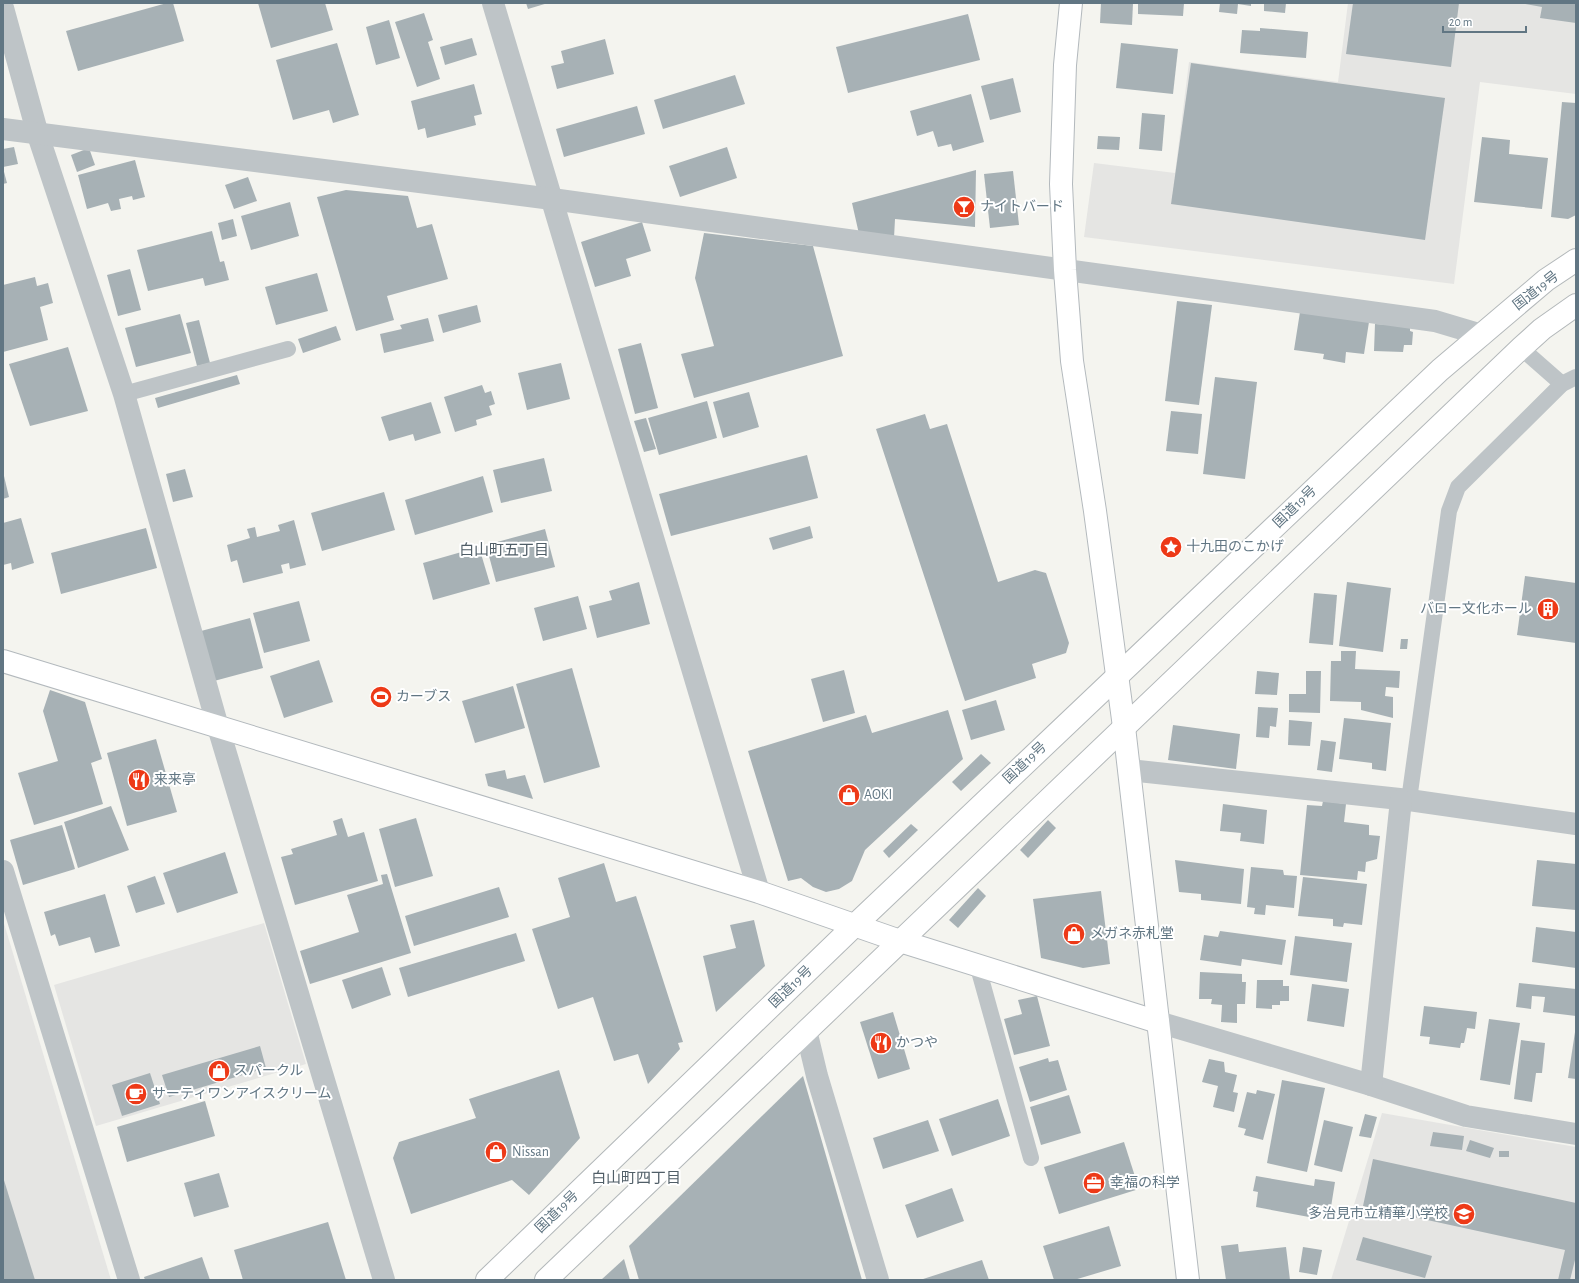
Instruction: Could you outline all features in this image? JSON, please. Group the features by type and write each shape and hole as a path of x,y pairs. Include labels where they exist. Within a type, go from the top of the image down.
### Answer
{"main road":[{"path":"1071,3 1065,65 1061,184 1065,270 1072,361 1095,511 1116,677 1124,727 1188,1280"},
{"name":"国道19号","path":"486,1280 854,926 1440,370 1546,280 1576,260"},
{"path":"546,1280 1521,348 1542,329 1576,305"},
{"path":"3,660 759,892 900,941 1158,1022"}],"street":[{"path":"493,3 759,892"},
{"path":"3,8 38,135 124,394 218,727 384,1280"},
{"path":"3,129 38,135 552,199 1435,320 1482,335"},
{"path":"1129,770 1405,800 1576,824"},
{"path":"1371,1085 1405,800"},
{"path":"3,871 129,1280"},
{"path":"1158,1022 1371,1085 1466,1116 1576,1134"},
{"path":"806,1030 817,1076 878,1280"}],"lane":[{"path":"1405,800 1449,511 1458,487 1569,381 1521,348"},
{"path":"124,394 288,349"},
{"path":"977,964 1031,1158"}],"shaded area":[{"path":"1348,3 1576,3 1576,94 1480,82 1454,284 1084,237 1094,163 1175,173 1189,62 1338,82"},
{"path":"3,920 111,1280 3,1280"},
{"path":"264,923 306,1064 96,1126 54,985"},
{"name":"多治見市立精華小学校","path":"1382,1113 1576,1147 1576,1280 1331,1280"}],"building":[{"path":"167,3 173,3 184,41 78,71 66,31"},
{"path":"258,3 325,3 333,30 271,48"},
{"path":"526,3 548,3 528,9"},
{"path":"1101,3 1133,3 1132,25 1100,23"},
{"path":"1138,3 1184,3 1183,16 1138,14"},
{"path":"1220,3 1251,3 1251,6 1238,4 1237,14 1219,12"},
{"path":"1264,3 1286,3 1285,13 1264,11"},
{"path":"1353,3 1459,3 1451,67 1346,54"},
{"path":"1519,3 1576,3 1576,23 1540,18 1542,7"},
{"path":"424,13 433,40 428,42 440,79 417,87 395,22"},
{"path":"968,14 980,60 848,93 836,47"},
{"path":"389,20 400,58 376,65 366,27"},
{"path":"1260,28 1308,32 1306,58 1240,53 1242,30 1260,31"},
{"path":"472,38 477,55 445,65 440,47"},
{"path":"605,39 614,74 557,89 551,66 564,63 561,51"},
{"path":"337,43 359,115 333,123 329,110 293,120 276,60"},
{"path":"1121,43 1178,49 1173,94 1116,88"},
{"path":"1191,63 1445,98 1425,240 1171,204"},
{"path":"735,75 745,104 663,129 654,100"},
{"path":"1013,78 1021,112 990,120 981,86"},
{"path":"474,84 482,114 474,116 476,125 427,138 425,128 418,130 411,101"},
{"path":"971,94 984,142 953,151 951,144 938,147 933,131 917,136 910,111"},
{"path":"1562,102 1576,103 1576,215 1568,219 1551,217"},
{"path":"637,106 645,134 564,157 556,129"},
{"path":"1142,113 1165,115 1162,151 1139,149"},
{"path":"1098,136 1120,137 1119,150 1097,149"},
{"path":"1482,137 1510,140 1509,154 1548,158 1542,209 1474,202"},
{"path":"14,147 18,164 3,167 3,149"},
{"path":"727,147 737,178 680,197 669,166"},
{"path":"89,148 95,165 77,172 71,155"},
{"path":"135,160 145,197 133,200 132,196 119,199 121,209 111,211 108,203 87,209 78,175"},
{"path":"3,168 7,183 3,184"},
{"path":"976,170 975,227 895,219 894,238 859,234 852,203"},
{"path":"1013,171 1019,225 990,228 984,174"},
{"path":"248,177 257,201 234,209 225,185"},
{"path":"346,190 408,196 417,228 432,224 448,279 387,296 394,320 356,331 317,197"},
{"path":"290,202 299,236 251,250 241,216"},
{"path":"233,219 237,236 222,240 218,223"},
{"path":"642,222 651,251 626,259 631,276 595,287 581,242"},
{"path":"212,231 220,262 224,261 229,280 205,286 203,278 148,291 137,250"},
{"path":"704,233 813,246 843,356 694,398 681,354 714,346 695,278"},
{"path":"130,269 141,310 118,316 107,275"},
{"path":"317,273 328,311 276,325 265,287"},
{"path":"35,277 37,286 48,283 53,303 40,307 48,340 3,352 3,285"},
{"path":"1177,301 1212,305 1199,405 1165,401"},
{"path":"477,305 481,322 443,333 438,315"},
{"path":"1300,312 1369,322 1364,354 1346,352 1345,363 1323,359 1324,354 1294,350"},
{"path":"180,314 191,353 136,367 125,328"},
{"path":"428,318 434,341 384,353 380,334 402,329 400,325"},
{"path":"199,320 210,363 197,366 186,323"},
{"path":"1375,324 1410,326 1410,331 1413,332 1412,345 1404,345 1403,352 1374,351"},
{"path":"336,326 341,340 303,353 298,339"},
{"path":"641,343 658,408 635,414 618,349"},
{"path":"68,347 88,411 30,426 9,364"},
{"path":"561,363 570,399 527,410 518,373"},
{"path":"237,375 240,384 158,408 155,398"},
{"path":"1215,377 1257,382 1245,479 1203,474"},
{"path":"482,385 485,393 491,391 495,404 489,406 492,415 476,420 477,425 455,432 444,397"},
{"path":"749,392 759,427 723,438 713,402"},
{"path":"707,401 717,438 659,455 648,418"},
{"path":"431,402 441,433 415,441 413,434 389,441 381,417"},
{"path":"1171,411 1202,414 1198,454 1166,451"},
{"path":"925,414 930,429 947,424 998,582 1035,570 1046,573 1069,643 1066,653 1032,664 1036,678 965,701 876,429"},
{"path":"646,418 656,449 644,452 634,421"},
{"path":"807,455 818,498 671,536 659,494"},
{"path":"544,458 552,491 501,503 493,470"},
{"path":"185,469 193,497 173,502 166,474"},
{"path":"4,476 9,497 3,499 3,477"},
{"path":"483,476 493,512 415,535 405,500"},
{"path":"384,492 395,530 322,551 311,513"},
{"path":"21,518 34,563 12,570 11,563 3,565 3,523"},
{"path":"294,520 306,565 290,569 289,563 281,565 283,573 243,583 237,560 231,562 227,545 250,538 247,529 255,527 257,537 280,531 278,525"},
{"path":"810,526 813,538 773,550 769,538"},
{"path":"146,528 157,568 61,594 51,553"},
{"path":"545,529 555,567 496,582 486,545"},
{"path":"479,547 490,584 433,600 423,563"},
{"name":"バロー文化ホール","path":"1525,576 1576,583 1576,643 1517,635"},
{"path":"639,582 650,624 597,638 589,606 612,600 609,591"},
{"path":"1347,582 1391,588 1383,652 1339,646"},
{"path":"1314,593 1337,595 1333,645 1309,643"},
{"path":"578,596 587,629 543,641 534,608"},
{"path":"299,601 310,641 264,653 253,613"},
{"path":"250,618 263,668 214,681 201,631"},
{"path":"1401,639 1408,639 1407,649 1400,649"},
{"path":"1341,651 1356,651 1355,669 1400,671 1399,688 1386,687 1385,696 1393,697 1393,718 1361,710 1361,702 1330,701 1331,661 1341,661"},
{"path":"319,660 333,702 284,718 270,676"},
{"path":"572,668 600,767 544,783 516,684"},
{"path":"844,670 855,713 823,722 811,679"},
{"path":"1257,671 1279,673 1277,695 1255,694"},
{"path":"1306,671 1321,671 1320,713 1289,712 1289,694 1306,694"},
{"path":"513,686 525,728 475,743 462,701"},
{"path":"50,690 85,702 102,759 91,763 103,804 34,825 18,773 58,761 43,711"},
{"path":"996,700 1005,730 971,740 962,710"},
{"path":"1258,707 1278,708 1276,727 1270,726 1269,738 1256,737"},
{"path":"948,710 963,759 865,850 852,881 839,889 826,892 813,887 801,878 788,881 748,751 866,715 872,733"},
{"path":"1344,718 1391,723 1386,771 1372,769 1372,763 1339,759"},
{"path":"1289,720 1312,722 1310,746 1288,745"},
{"path":"1173,725 1240,734 1236,769 1168,760"},
{"path":"156,739 177,812 127,826 107,753"},
{"path":"1321,740 1336,742 1332,772 1317,770"},
{"path":"981,754 991,763 961,791 952,782"},
{"path":"505,770 507,779 525,775 533,799 488,786 485,774"},
{"path":"1323,801 1346,804 1344,822 1369,825 1369,835 1380,836 1377,859 1366,862 1365,872 1358,871 1357,880 1300,875 1307,805 1322,806"},
{"path":"1223,804 1267,810 1264,844 1240,841 1241,833 1220,831"},
{"path":"111,806 129,850 78,868 64,822"},
{"path":"342,818 348,837 364,832 378,881 295,905 281,857 293,854 291,849 337,835 333,821"},
{"path":"416,818 433,876 395,887 379,829"},
{"path":"1048,820 1056,828 1028,858 1020,850"},
{"path":"911,824 918,830 889,858 883,851"},
{"path":"62,825 75,869 23,885 10,840"},
{"path":"225,852 238,893 177,913 163,873"},
{"path":"1175,860 1244,869 1241,904 1201,900 1201,894 1179,892"},
{"path":"1537,860 1576,864 1576,910 1532,906"},
{"path":"604,863 616,902 636,896 683,1042 678,1043 680,1049 648,1084 638,1054 614,1061 593,997 558,1009 532,929 570,917 558,878"},
{"path":"1251,867 1283,870 1284,875 1297,876 1294,908 1266,905 1265,915 1254,914 1255,908 1247,907"},
{"path":"387,874 411,953 310,984 300,951 359,932 347,895 383,884 381,875"},
{"path":"155,876 165,904 136,913 127,886"},
{"path":"1303,877 1367,884 1362,925 1344,923 1343,927 1333,926 1333,919 1298,916"},
{"path":"499,887 509,917 414,946 405,916"},
{"path":"978,888 986,896 958,928 949,920"},
{"path":"1101,891 1110,964 1083,968 1041,958 1033,899"},
{"path":"105,894 120,946 95,953 90,937 59,946 55,934 51,936 44,912"},
{"path":"754,920 765,966 716,1012 703,956 736,948 730,925"},
{"path":"1536,927 1576,932 1576,968 1532,962"},
{"path":"1220,931 1286,940 1282,965 1242,959 1241,966 1200,960 1204,935 1218,937"},
{"path":"516,933 525,961 408,997 399,968"},
{"path":"1295,936 1352,943 1347,982 1290,975"},
{"path":"382,967 391,995 352,1009 342,980"},
{"path":"1200,972 1242,974 1242,982 1246,982 1245,1004 1237,1004 1237,1023 1221,1022 1222,1005 1211,1004 1212,999 1199,999"},
{"path":"1257,980 1283,980 1283,986 1289,986 1289,1001 1280,1001 1280,1005 1272,1005 1272,1009 1256,1008"},
{"path":"1519,983 1576,989 1576,1016 1543,1012 1545,997 1532,996 1531,1009 1516,1007"},
{"path":"1312,984 1349,989 1344,1027 1307,1021"},
{"path":"1037,996 1050,1046 1014,1055 1004,1019 1022,1014 1018,1000"},
{"path":"1424,1006 1477,1012 1475,1029 1467,1028 1464,1043 1461,1043 1460,1048 1429,1044 1430,1037 1420,1036"},
{"path":"893,1012 910,1069 878,1079 860,1022"},
{"path":"1489,1019 1520,1023 1510,1085 1480,1080"},
{"path":"1576,1032 1576,1079 1568,1078"},
{"path":"1521,1040 1545,1043 1542,1073 1536,1073 1532,1102 1514,1099"},
{"path":"260,1046 266,1068 169,1097 162,1075"},
{"path":"1048,1058 1049,1062 1058,1060 1067,1090 1030,1102 1019,1067"},
{"path":"1209,1059 1224,1062 1225,1072 1237,1075 1233,1092 1238,1093 1234,1112 1213,1107 1218,1086 1202,1082"},
{"path":"559,1070 580,1138 529,1195 512,1180 411,1214 393,1158 399,1142 476,1118 469,1099"},
{"name":"サーティワンアイスクリーム","path":"150,1073 160,1104 122,1116 112,1085"},
{"path":"803,1076 862,1280 639,1280 629,1246"},
{"path":"1282,1080 1325,1088 1307,1172 1267,1163"},
{"path":"1257,1090 1275,1094 1263,1140 1244,1135 1246,1129 1238,1127 1247,1092 1256,1094"},
{"path":"1069,1095 1081,1133 1041,1145 1030,1107"},
{"path":"998,1099 1010,1136 952,1156 939,1119"},
{"path":"205,1101 215,1136 127,1162 117,1127"},
{"path":"1365,1114 1377,1117 1371,1138 1359,1136"},
{"path":"928,1120 939,1151 883,1169 873,1138"},
{"path":"1324,1120 1353,1127 1342,1172 1314,1165"},
{"path":"1433,1132 1464,1136 1462,1150 1430,1146"},
{"path":"1470,1140 1494,1148 1490,1158 1466,1151"},
{"path":"1124,1142 1139,1189 1059,1214 1044,1167"},
{"path":"1499,1151 1509,1151 1509,1157 1499,1157"},
{"path":"1373,1159 1576,1203 1576,1256 1570,1280 1558,1280 1565,1250 1363,1206"},
{"path":"219,1173 229,1207 194,1217 184,1183"},
{"path":"1256,1176 1314,1186 1315,1179 1335,1182 1331,1207 1311,1204 1309,1217 1256,1207 1258,1192 1253,1191"},
{"path":"3,1177 35,1280 3,1280"},
{"path":"952,1188 964,1221 917,1238 905,1205"},
{"path":"328,1222 346,1280 243,1280 234,1250"},
{"path":"1109,1226 1121,1266 1074,1280 1054,1280 1043,1246"},
{"path":"1363,1237 1432,1256 1425,1278 1356,1260"},
{"path":"1238,1244 1239,1252 1286,1247 1290,1280 1226,1280 1221,1246"},
{"path":"1303,1247 1322,1250 1317,1275 1299,1272"},
{"path":"202,1257 210,1280 145,1280 144,1277"},
{"path":"624,1259 630,1280 601,1280"},
{"path":"982,1260 989,1280 920,1280"}],"place":[{"name":"ナイトバード","path":"964,207"},
{"name":"十九田のこかげ","path":"1171,547"},
{"name":"バロー文化ホール","path":"1548,609"},
{"name":"カーブス","path":"381,697"},
{"name":"来来亭","path":"139,780"},
{"name":"AOKI","path":"849,795"},
{"name":"メガネ赤札堂","path":"1074,934"},
{"name":"かつや","path":"881,1043"},
{"name":"スパークル","path":"219,1071"},
{"name":"サーティワンアイスクリーム","path":"136,1094"},
{"name":"Nissan","path":"496,1152"},
{"name":"幸福の科学","path":"1094,1183"},
{"name":"多治見市立精華小学校","path":"1464,1214"}],"district":[{"name":"白山町五丁目","path":"504,550"},
{"name":"白山町四丁目","path":"636,1178"}]}
